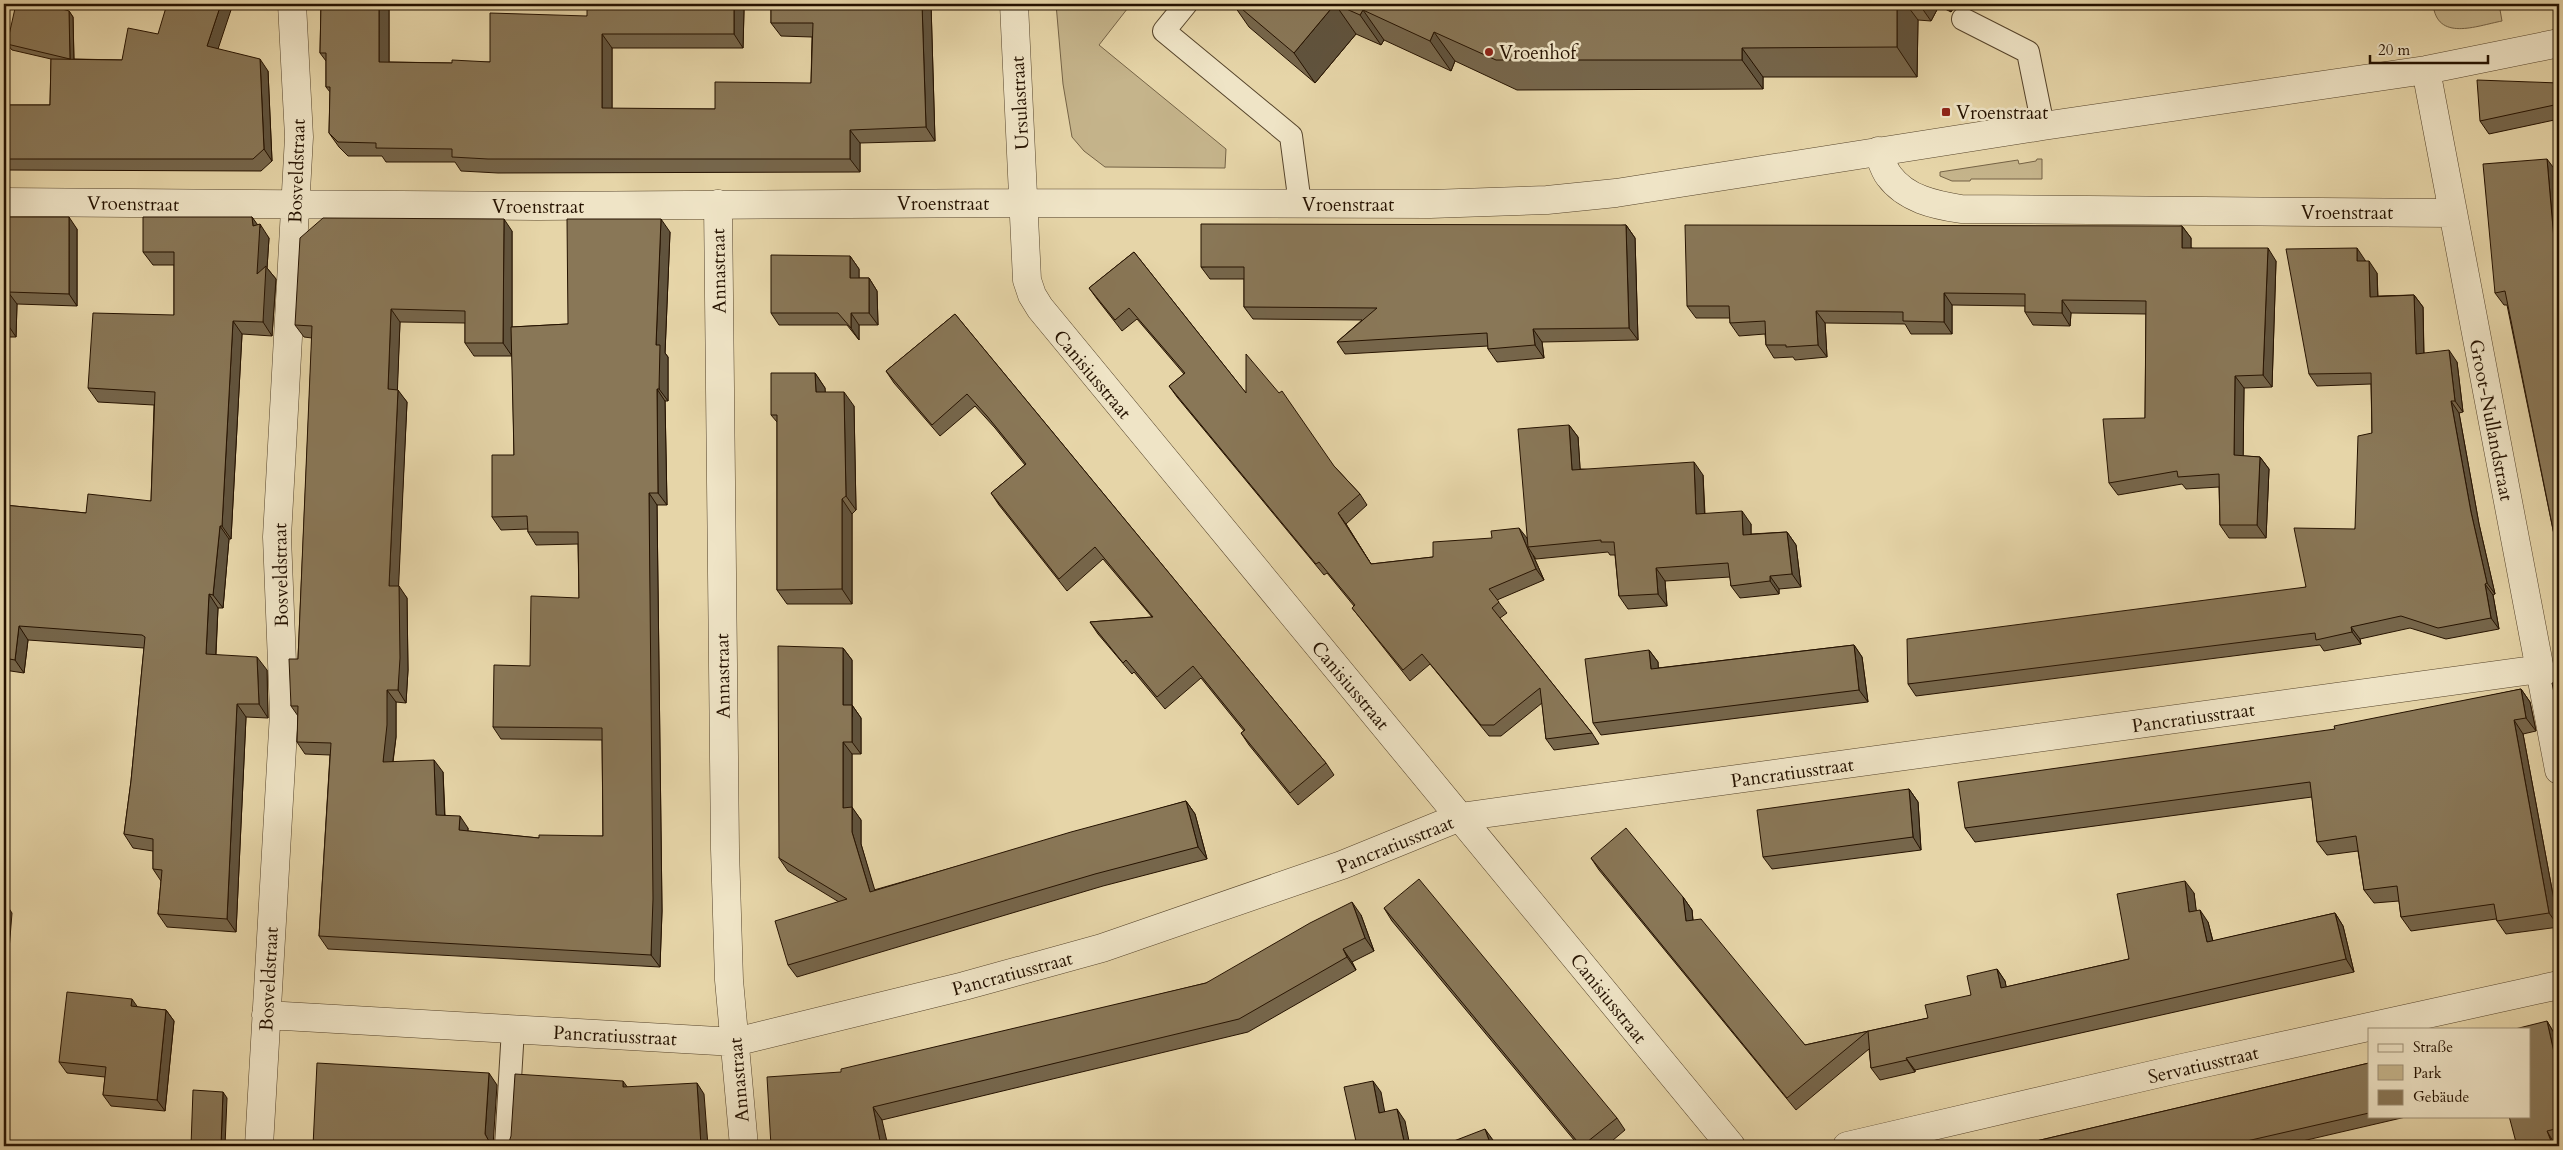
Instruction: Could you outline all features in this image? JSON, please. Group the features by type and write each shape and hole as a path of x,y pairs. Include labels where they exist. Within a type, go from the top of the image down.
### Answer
{"street":[{"name":"Bosveldstraat","path":"259,1146 284,713 277,537 299,137 292,4"},
{"name":"Ursulastraat","path":"1014,4 1025,203"},
{"name":"Vroenstraat","path":"4,202 296,205 1430,204 1547,200 1616,193 1878,151 2426,70 2559,43"},
{"name":"Groot-Nullandstraat","path":"2426,70 2559,770"},
{"name":"Vroenstraat","path":"1878,151 1888,176 1904,190 1935,205 1961,210 2452,213"},
{"name":"Canisiusstraat","path":"1025,203 1027,280 1032,295 1040,308 1731,1146"},
{"name":"Annastraat","path":"718,204 725,849 729,980 744,1146"},
{"name":"Pancratiusstraat","path":"266,1015 735,1042 964,986 1102,948 1342,866 1460,817 2540,669"},
{"name":"Servatiusstraat","path":"1847,1146 2182,1068 2559,985"}],"lane":[{"path":"1186,4 1164,31 1291,136 1300,204"},
{"path":"1963,19 2028,52 2043,126"},
{"path":"506,1146 513,1029"}],"green space":[{"path":"1056,4 1131,4 1099,45 1226,149 1225,168 1105,167 1084,151 1072,137 1063,84"},
{"path":"2433,4 2499,4 2502,21 2470,28 2459,29 2450,27 2442,23 2436,16"},
{"path":"2037,159 2042,159 2042,179 1971,179 1970,181 1952,181 1940,176 1940,172 2018,160 2019,164 2036,161"}],"building":[{"path":"16,4 46,4 69,11 70,59 7,44"},
{"path":"167,4 221,4 207,46 260,59 264,149 253,159 4,159 4,105 50,105 51,59 122,60 128,28 158,34"},
{"path":"321,4 379,4 379,62 452,63 452,60 490,62 490,13 587,16 587,4 734,4 734,34 602,34 602,108 715,109 715,82 811,83 813,23 771,23 771,4 922,4 926,127 850,130 850,159 488,159 452,157 452,149 376,148 376,143 338,142 329,133 330,87 326,87 326,53 320,53"},
{"path":"1236,4 1335,4 1294,53"},
{"path":"1335,4 1897,4 1897,47 1742,48 1742,60 1496,60 1434,32 1430,41 1363,10 1360,15"},
{"path":"2477,80 2559,83 2559,104 2480,121"},
{"path":"2547,159 2557,274 2559,274 2559,559 2505,291 2495,293 2483,164"},
{"path":"4,217 69,217 69,294 8,292 8,325 4,325"},
{"path":"143,217 252,217 253,226 260,224 257,274 266,266 263,322 233,321 222,526 220,526 213,595 209,594 206,654 257,657 259,704 237,704 227,919 158,914 162,870 153,869 153,839 124,834 145,637 142,635 19,626 15,660 4,658 4,505 86,513 88,494 151,501 155,392 88,388 93,313 174,315 174,252 143,252"},
{"path":"323,218 504,219 503,343 465,343 465,311 391,309 388,389 398,390 389,586 399,586 400,658 398,690 387,690 387,725 383,762 434,760 436,815 460,816 459,830 539,838 539,835 603,836 602,728 493,727 494,665 530,666 531,596 579,598 578,532 528,532 527,516 492,517 492,455 514,455 511,327 568,324 567,219 661,219 656,345 660,345 659,389 657,389 658,493 649,493 653,899 651,955 319,936 331,743 297,742 298,706 291,706 289,659 298,659 312,326 295,325 300,238"},
{"path":"1201,224 1626,225 1629,328 1533,329 1535,345 1488,349 1487,333 1337,342 1377,308 1244,307 1244,267 1201,267"},
{"path":"1685,225 2182,226 2182,248 2268,248 2263,375 2235,376 2234,455 2260,457 2257,525 2220,525 2219,474 2178,477 2177,471 2109,483 2103,419 2145,418 2146,301 2062,300 2062,313 2025,312 2025,294 1944,293 1944,322 1903,321 1903,312 1816,311 1818,345 1786,347 1786,345 1766,345 1765,321 1730,323 1729,306 1687,306"},
{"path":"2357,248 2357,261 2369,261 2370,297 2414,295 2416,354 2449,350 2455,401 2451,401 2471,512 2487,583 2485,584 2491,618 2438,628 2401,616 2351,627 2352,632 2316,640 2315,633 1908,684 1907,639 2306,587 2294,528 2355,529 2358,436 2372,433 2371,373 2309,374 2286,249"},
{"path":"1134,252 1246,393 1246,354 1279,393 1282,391 1334,466 1360,494 1338,513 1371,564 1433,557 1433,542 1492,538 1491,531 1519,528 1536,569 1489,589 1499,602 1492,608 1592,733 1546,739 1540,688 1494,725 1481,725 1422,654 1403,670 1352,608 1355,605 1319,562 1316,564 1169,386 1185,373 1129,308 1115,320 1089,288"},
{"path":"771,255 850,256 850,278 869,278 869,313 851,313 851,328 838,313 771,313"},
{"path":"955,314 1326,763 1290,793 1241,733 1245,730 1193,666 1157,697 1126,660 1123,663 1090,622 1153,617 1095,547 1059,579 991,493 1026,464 967,394 932,425 886,371"},
{"path":"771,373 815,373 816,392 844,392 846,496 842,499 842,589 777,590 777,415 771,415"},
{"path":"1569,425 1572,470 1694,462 1696,514 1742,511 1743,535 1787,532 1792,574 1770,576 1770,581 1731,586 1728,563 1656,568 1658,594 1619,596 1614,542 1601,542 1601,540 1528,547 1518,429"},
{"path":"1854,645 1859,690 1593,723 1585,659 1649,650 1651,669"},
{"path":"778,646 843,648 843,705 852,705 852,742 843,742 843,808 852,807 852,832 870,892 1071,832 1186,801 1198,847 1095,874 788,965 775,921 847,899 779,858"},
{"path":"2559,682 2559,713 2558,713 2552,683"},
{"path":"2521,689 2526,718 2514,720 2549,913 2497,921 2494,904 2401,917 2397,886 2364,890 2356,836 2317,842 2310,782 1965,828 1958,782 2335,729 2334,726"},
{"path":"1909,789 1913,837 1763,857 1757,810"},
{"path":"1626,828 1683,897 1686,921 1701,919 1805,1045 1868,1031 1787,1098 1591,858"},
{"path":"1419,879 1617,1118 1582,1146 1384,908"},
{"path":"2185,881 2189,912 2200,910 2207,942 2335,913 2346,959 1906,1058 1907,1060 1871,1068 1868,1031 1928,1018 1925,1005 1971,995 1967,976 1997,969 2001,988 2129,959 2117,894"},
{"path":"1352,902 1365,938 1343,949 1347,957 1239,1019 873,1107 881,1146 771,1146 767,1077 841,1072 841,1069 1206,983 1310,923"},
{"path":"67,992 132,999 131,1006 166,1010 157,1100 103,1095 106,1067 59,1062"},
{"path":"2547,1021 2559,1075 2559,1128 2547,1131 2553,1146 2517,1146 2510,1118 2530,1118 2530,1028 2519,1028"},
{"path":"317,1063 489,1073 485,1134 493,1146 313,1146"},
{"path":"2368,1063 2368,1113 2225,1146 2015,1146"},
{"path":"515,1074 623,1081 623,1087 697,1083 701,1146 501,1146 509,1142 511,1136"},
{"path":"1373,1081 1379,1113 1397,1109 1405,1146 1357,1146 1344,1087"},
{"path":"193,1090 223,1092 221,1146 191,1146"},
{"path":"1485,1129 1491,1146 1441,1146"}],"place":[{"name":"Vroenhof","path":"1489,52"},
{"name":"Vroenstraat","path":"1946,112"}]}
